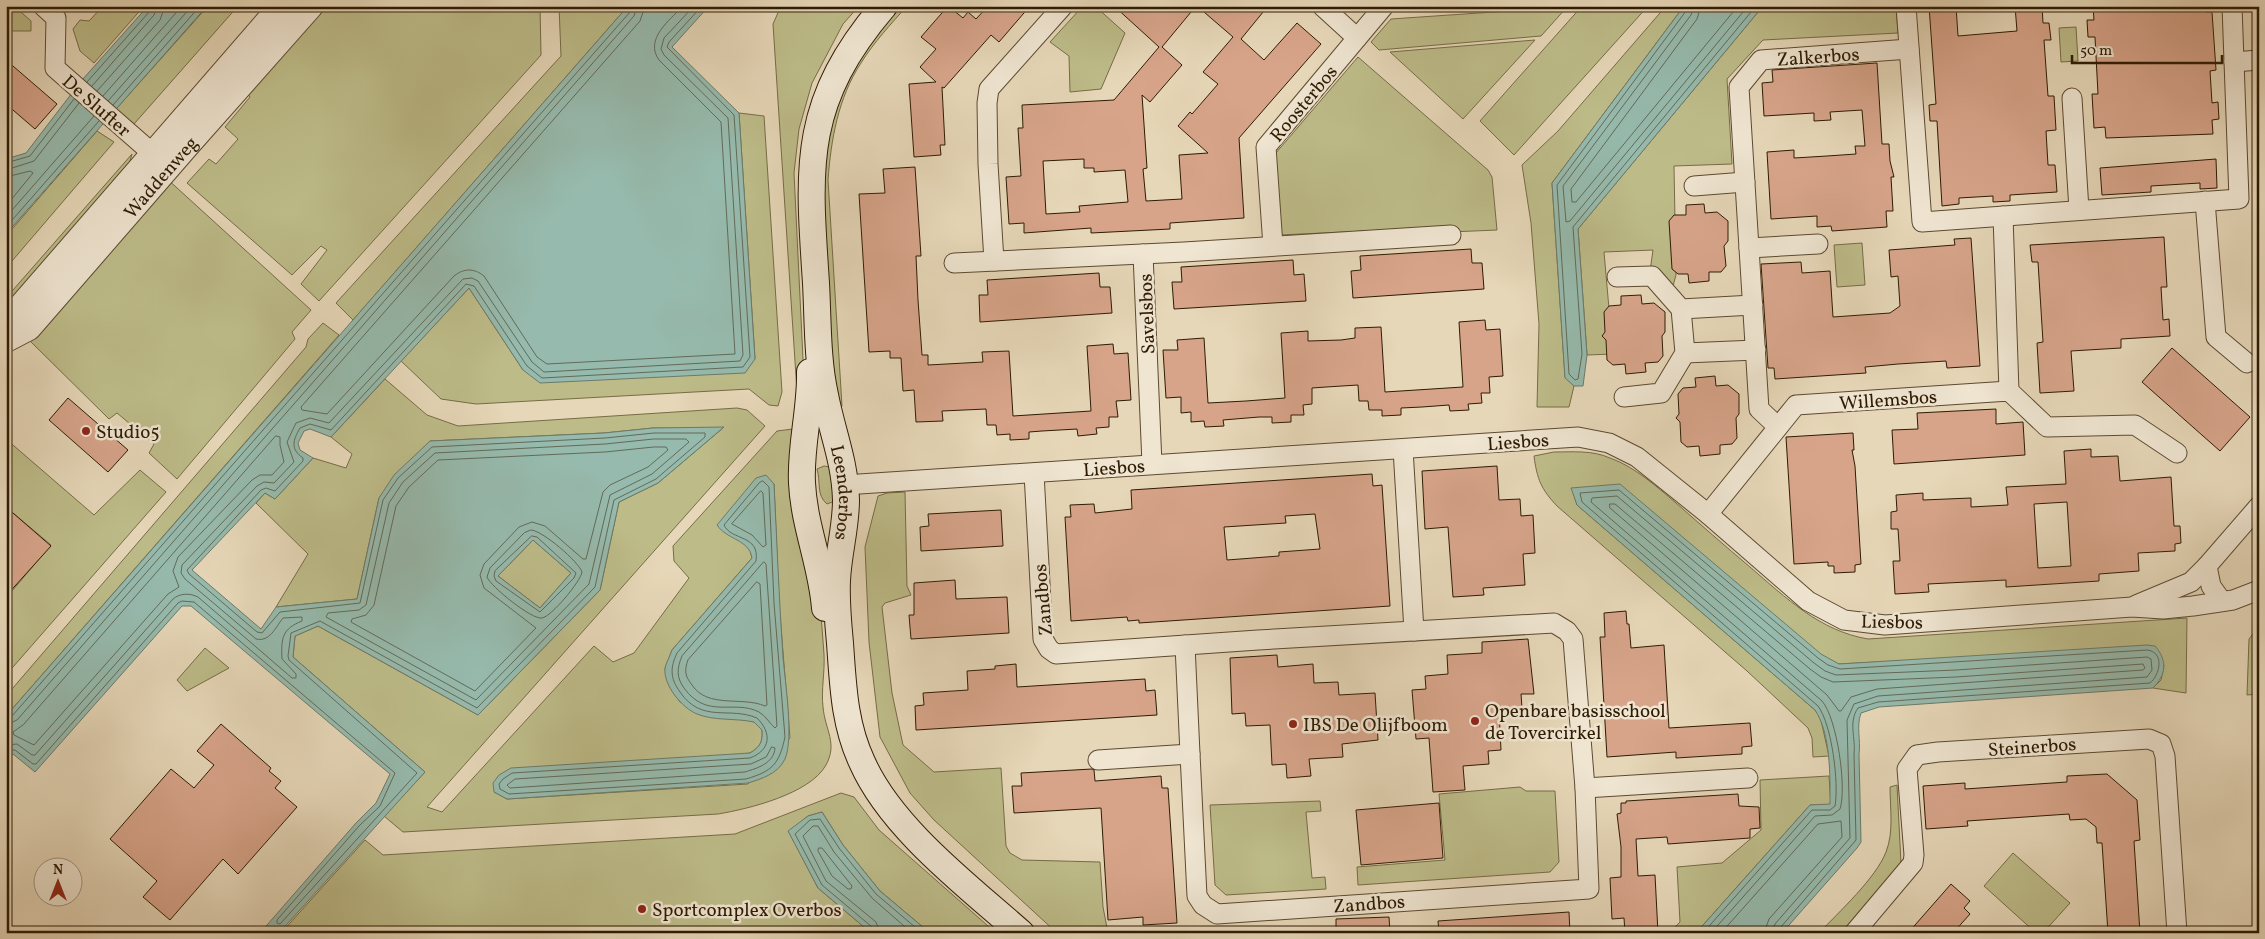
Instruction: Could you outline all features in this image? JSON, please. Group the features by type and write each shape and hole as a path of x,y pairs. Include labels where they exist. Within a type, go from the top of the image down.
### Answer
{"main road":[{"name":"Leenderbos","path":"869,6 837,46 818,82 810,110 802,154 799,186 810,396 802,482 805,515 819,570 824,603 833,709 842,747 854,775 871,804 898,839 1005,933"},
{"name":"Leenderbos","path":"884,6 849,51 835,77 821,112 815,135 811,166 811,200 822,378 840,454 844,485 845,515 837,599 844,701 851,732 861,761 876,790 898,819 957,876 1021,933"},
{"path":"804,451 814,443 822,441 829,442 840,454"},
{"path":"805,515 821,524 834,525 845,515"}],"street":[{"name":"Waddenweg","path":"6,340 29,328 281,6"},
{"name":"Waddenweg","path":"6,323 310,6"},
{"path":"994,261 988,164 987,103 989,89 1063,6"},
{"path":"1322,6 1357,38"},
{"name":"Roosterbos","path":"1273,246 1266,147 1384,6"},
{"path":"1906,6 1922,222 2239,199 2232,6"},
{"name":"De Slufter","path":"55,10 55,68 159,162"},
{"name":"Zalkerbos","path":"1745,182 1739,87 1761,60 1909,49"},
{"path":"2234,62 2259,60"},
{"path":"2072,98 2079,210"},
{"path":"1694,186 1745,182 1759,409 1778,427"},
{"path":"2205,202 2216,337 2247,363"},
{"path":"2003,216 2009,391 2047,427 2135,425 2176,453"},
{"path":"1143,254 1451,235"},
{"path":"1749,248 1818,244"},
{"name":"Savelsbos","path":"954,263 1143,254 1152,464"},
{"path":"1616,277 1652,276 1681,309 1685,353 1661,393 1624,397"},
{"path":"1681,309 1753,304"},
{"path":"1685,353 1756,350"},
{"name":"Willemsbos","path":"1708,514 1796,405 2009,391"},
{"name":"Liesbos","path":"844,485 1578,437 1609,443 1638,457 1708,514 1808,601 1844,620 1885,625 2132,607 2163,610 2221,600 2233,600 2259,590"},
{"path":"1403,449 1414,630"},
{"name":"Zandbos","path":"1034,473 1043,639 1048,649 1056,654 1185,645 1414,630 1554,623 1567,630 1574,639 1585,788 1589,889 1217,914 1203,905 1197,896 1185,645"},
{"name":"Liesbos","path":"2132,607 2191,582 2259,506"},
{"path":"2207,566 2211,586 2221,600"},
{"name":"Steinerbos","path":"1854,933 1913,864 1914,855 1907,769 1917,755 1938,752 2149,739 2160,744 2165,756 2176,933"},
{"path":"1098,760 1190,754"},
{"path":"1585,788 1748,778"}],"shaded area":[{"path":"6,6 14,6 31,21 31,31 6,31"},
{"path":"103,6 144,6 94,63 80,51 73,29 80,20 89,21"},
{"path":"208,6 238,6 134,124 116,109"},
{"path":"318,6 540,6 541,55 319,301 301,284 327,250 321,246 292,275 187,183 209,159 216,164 238,139 225,127 250,97 244,89"},
{"path":"559,6 628,6 353,320 336,303 561,56"},
{"path":"781,6 859,6 843,24 812,83 799,129 794,173 804,380 797,392 773,24"},
{"path":"889,6 907,6 871,48 853,76 841,105 831,150 828,180 842,406 835,407 816,175 839,78"},
{"path":"1095,6 1125,33 1101,89 1070,92 1069,56 1050,42 1082,7"},
{"path":"1582,6 1648,6 1514,155 1480,121"},
{"path":"1666,6 1684,6 1552,183 1565,377 1574,386 1569,407 1537,407 1539,324 1531,223 1522,165 1558,131"},
{"path":"1763,6 1896,6 1898,33 1763,40 1727,79 1732,164 1674,166 1676,275 1673,286 1650,271 1653,250 1604,252 1613,354 1587,355 1578,229"},
{"path":"1567,7 1541,36 1379,50 1371,42 1391,19"},
{"path":"2076,27 2078,61 2061,62 2059,28"},
{"path":"1535,40 1463,119 1390,52"},
{"path":"1358,57 1488,170 1492,177 1497,230 1450,232 1448,227 1280,235 1275,154"},
{"path":"739,113 764,116 782,392 778,406 769,405 749,389 476,404 441,399 401,361 469,288 523,370 755,359"},
{"path":"97,131 114,142 6,268 6,236"},
{"path":"132,154 126,176 6,315 6,298"},
{"path":"165,177 311,310 292,332 295,339 177,479 149,453 154,444 117,413 109,419 28,339"},
{"path":"1862,243 1865,285 1837,287 1834,245"},
{"path":"323,323 339,335 6,716 6,696 306,347 308,339"},
{"path":"385,379 427,415 458,426 737,408 747,410 765,426 427,807 442,812 594,646 613,662 634,653 689,578 674,561 673,546 777,431 801,428 822,626 824,661 823,707 831,743 831,750 826,765 807,784 793,792 761,804 718,814 403,832 384,816 425,772 293,657 295,636 318,626 478,715 600,590 619,502 658,483 723,428 653,428 604,433 430,441 379,498 357,599 276,607 308,554 256,503 265,493 275,499 313,458 346,468 352,454 331,437","holes":["774,484 779,603 790,738 748,784 507,799 494,792 750,753 756,749 762,738 762,730 754,722 680,702 670,687 665,669 672,650 752,558 750,550 745,545"]},
{"path":"6,439 94,515 140,470 166,492 6,675 6,598 51,545 6,507"},
{"path":"1554,452 1582,452 1603,455 1628,466 1661,490 1804,612 1834,629 1851,635 1868,639 2187,618 2186,693 2153,688 2161,680 2164,665 1955,658 1839,664 1830,661 1572,488 1577,505 1815,710 1820,716 1829,756 1813,757 1812,738 1808,728 1747,671 1557,506 1543,489 1534,456"},
{"path":"824,466 830,467 835,501 827,504 821,497 817,469"},
{"path":"905,492 907,586 911,595 885,603 882,607 892,693 903,745 934,772 1001,768 1006,846 1010,853 1022,860 1100,862 1103,907 1108,933 1057,933 934,820 910,793 880,737 869,642 865,547 878,496 887,493"},
{"path":"533,540 571,573 540,608 498,576"},
{"path":"2259,626 2259,694 2247,695 2249,639"},
{"path":"205,648 229,668 187,691 177,680"},
{"path":"1829,776 1831,805 1810,805 1696,933 1669,933 1680,922 1677,867 1722,863 1761,830 1760,780"},
{"path":"1897,785 1901,864 1846,933 1819,933 1866,884 1881,862 1890,836 1890,787"},
{"path":"1520,787 1526,791 1555,791 1559,862 1550,872 1358,885 1357,867 1445,860 1439,794"},
{"path":"841,793 854,797 879,830 996,933 930,933 880,891 843,845 822,812 808,816 789,832 818,888 871,933 281,933 365,840 383,855 735,834"},
{"path":"1320,801 1321,811 1306,812 1312,878 1325,877 1326,889 1226,895 1215,885 1210,805"},
{"path":"2013,853 2070,903 2043,933 2036,933 1984,886"}],"water":[{"path":"148,6 207,6 6,234 6,159 26,153 82,80"},
{"path":"628,6 709,6 672,47 739,113 755,359 745,373 540,383 523,370 469,288 331,437 310,429 304,431 298,443 300,450 313,458 275,499 265,493 192,570 261,629 276,607 357,599 379,498 394,475 430,441 604,433 653,428 724,427 658,483 619,502 600,590 478,715 318,626 295,636 293,657 425,772 279,933 260,933 356,823 376,803 390,774 191,606 182,606 35,772 13,754 6,761 6,716","holes":["533,540 571,573 540,608 498,576"]},
{"path":"1684,6 1763,6 1578,229 1587,355 1583,386 1574,386 1565,378 1552,183"},
{"path":"766,475 774,484 783,657 789,724 788,750 785,759 778,769 769,775 748,783 507,799 494,792 493,783 499,775 511,768 750,753 756,749 762,738 762,730 754,722 717,719 691,711 685,707 670,688 665,675 665,668 672,650 752,558 747,547 726,534 717,525 756,478"},
{"path":"1620,484 1821,654 1839,664 2147,645 2155,646 2162,657 2164,662 2163,673 2153,688 1879,707 1861,713 1859,754 1861,842 1857,848 1782,933 1696,933 1810,805 1830,804 1827,743 1815,710 1577,505 1571,488"},
{"path":"822,812 843,845 880,891 930,933 871,933 818,888 788,831 808,816"}],"building":[{"path":"948,6 963,18 968,12 976,19 988,6 1030,6 999,42 991,35 944,88 942,87 945,145 940,145 941,155 914,157 909,84 936,82 920,67 936,49 921,37"},
{"path":"1114,6 1196,6 1162,47 1182,65 1150,102 1142,95 1147,168 1143,169 1146,201 1182,199 1179,155 1208,153 1178,126 1190,112 1192,114 1218,84 1203,72 1233,37 1197,6 1268,6 1241,39 1264,60 1297,23 1321,44 1239,138 1244,218 1170,223 1170,229 1091,233 1091,228 1024,233 1024,223 1009,224 1006,177 1021,176 1018,128 1023,128 1022,105 1114,100 1159,47","holes":["1084,159 1084,168 1094,168 1094,172 1125,170 1128,202 1079,206 1080,212 1046,214 1043,161"]},
{"path":"1929,6 1956,6 1958,36 2017,31 2015,6 2042,6 2043,23 2049,23 2051,40 2044,40 2048,96 2054,96 2056,130 2046,131 2048,165 2055,165 2057,192 2010,195 2010,201 1993,202 1993,196 1959,198 1959,204 1942,206 1937,121 1930,121 1929,105 1936,104"},
{"path":"2093,6 2206,6 2206,12 2212,12 2216,70 2210,71 2212,103 2218,102 2219,119 2212,120 2213,134 2106,138 2105,127 2094,128 2092,94 2098,94 2095,37 2088,37 2087,20 2094,20"},
{"path":"6,60 57,104 35,129 6,104"},
{"path":"1877,63 1882,144 1889,144 1890,161 1894,177 1891,177 1893,211 1886,211 1887,227 1832,231 1831,226 1817,227 1817,216 1771,219 1767,152 1794,150 1794,158 1827,156 1856,154 1855,146 1865,146 1862,110 1830,112 1831,120 1814,121 1814,113 1764,116 1762,83 1773,82 1772,70"},
{"path":"2216,159 2217,188 2200,189 2200,183 2151,186 2151,192 2102,195 2100,168"},
{"path":"915,167 921,256 916,256 918,300 922,355 928,355 928,365 983,362 982,352 1009,351 1013,416 1091,411 1087,346 1113,344 1114,354 1128,353 1131,400 1116,401 1118,417 1109,417 1109,427 1096,428 1097,434 1078,436 1077,429 1029,432 1029,439 1010,440 1010,434 997,435 996,425 987,425 986,409 942,411 943,421 916,422 914,390 903,391 901,358 890,358 890,351 869,352 859,194 885,193 883,169"},
{"path":"1704,204 1705,213 1717,212 1728,221 1728,241 1724,246 1726,266 1721,272 1709,272 1709,281 1689,283 1688,274 1678,274 1672,269 1669,221 1674,215 1686,215 1686,205"},
{"path":"2164,237 2167,287 2161,287 2163,320 2169,319 2170,336 2121,339 2121,348 2071,351 2074,391 2040,393 2037,343 2043,342 2038,262 2032,262 2030,245"},
{"path":"1971,238 1980,366 1947,368 1946,361 1898,364 1865,367 1866,373 1775,379 1774,368 1768,368 1761,264 1801,262 1802,273 1830,271 1833,317 1890,313 1900,306 1898,276 1891,277 1889,250 1955,245 1954,239"},
{"path":"1471,249 1472,263 1482,263 1484,289 1353,298 1351,271 1361,270 1360,256"},
{"path":"1293,260 1294,275 1304,274 1306,301 1174,309 1172,282 1182,282 1181,267"},
{"path":"1099,273 1100,287 1110,287 1112,313 980,322 979,295 988,295 987,280"},
{"path":"1641,295 1642,304 1654,303 1665,312 1665,332 1662,336 1663,356 1658,362 1645,363 1646,372 1626,374 1625,364 1613,365 1607,360 1606,340 1602,336 1605,332 1604,312 1609,306 1621,305 1621,296"},
{"path":"1485,320 1486,330 1500,329 1503,376 1489,377 1490,393 1481,393 1482,403 1468,404 1469,410 1450,411 1449,405 1401,408 1401,415 1382,416 1382,410 1369,410 1368,401 1359,401 1358,385 1326,387 1312,388 1312,404 1303,405 1304,415 1291,415 1291,422 1272,423 1272,417 1259,417 1223,420 1224,426 1205,427 1204,421 1191,422 1191,412 1181,413 1181,397 1166,398 1163,350 1178,350 1177,340 1204,338 1208,403 1246,401 1285,398 1281,333 1308,331 1308,341 1341,340 1355,338 1355,328 1381,327 1385,392 1463,387 1459,322"},
{"path":"2172,348 2250,417 2220,451 2142,382"},
{"path":"1715,376 1716,386 1728,385 1739,394 1739,414 1736,418 1737,438 1732,444 1720,445 1720,454 1700,456 1699,446 1687,447 1681,442 1680,422 1676,418 1679,414 1678,394 1683,388 1696,387 1695,378"},
{"path":"68,398 128,450 108,472 49,420"},
{"path":"1996,409 1996,424 2023,422 2025,455 1894,464 1892,430 1918,429 1917,413"},
{"path":"1853,433 1854,450 1852,450 1855,466 1861,564 1855,565 1855,572 1834,573 1834,566 1828,566 1828,562 1794,564 1786,437"},
{"path":"2091,449 2091,457 2118,456 2120,481 2171,477 2174,526 2180,526 2181,543 2175,544 2175,551 2138,553 2139,571 2099,574 2099,581 2006,587 2006,580 1928,584 1929,592 1895,594 1893,561 1900,561 1898,529 1891,529 1891,512 1897,511 1896,495 1923,493 1923,500 1971,498 1971,507 2008,505 2006,487 2066,484 2064,451","holes":["2067,502 2071,566 2038,568 2034,504"]},
{"path":"1497,466 1499,500 1520,499 1521,516 1533,515 1535,553 1523,554 1525,585 1483,588 1484,595 1453,597 1448,527 1425,529 1422,471"},
{"path":"1372,474 1373,486 1382,485 1390,606 1139,623 1139,620 1128,621 1127,617 1071,621 1065,517 1071,517 1070,505 1094,504 1095,513 1132,509 1131,490","holes":["1315,514 1320,549 1279,552 1279,556 1227,560 1224,527 1286,523 1285,516"]},
{"path":"6,507 51,546 6,596"},
{"path":"1001,510 1003,546 921,551 920,527 929,526 928,514"},
{"path":"955,580 956,599 1007,597 1009,633 911,639 909,615 914,615 914,583"},
{"path":"1626,611 1631,648 1664,645 1669,728 1750,723 1752,746 1742,747 1742,754 1676,758 1676,752 1607,757 1600,637 1605,637 1604,613"},
{"path":"1528,639 1534,694 1521,694 1522,708 1499,710 1501,750 1488,751 1489,764 1463,766 1465,790 1433,792 1429,738 1416,739 1412,690 1426,689 1425,676 1448,674 1447,655 1482,653 1482,642"},
{"path":"1277,655 1278,667 1313,664 1314,683 1338,682 1339,695 1375,693 1378,740 1342,744 1343,757 1309,759 1311,776 1287,778 1286,764 1272,765 1270,725 1246,726 1245,713 1232,714 1230,658"},
{"path":"1016,664 1017,687 1145,679 1146,691 1155,690 1157,715 916,730 915,706 924,705 923,693 968,690 967,671 995,669 995,666"},
{"path":"221,724 271,768 269,771 281,781 275,788 297,807 238,874 223,859 170,920 143,897 157,881 110,839 171,769 194,788 214,765 197,751"},
{"path":"1094,770 1095,781 1161,776 1162,788 1168,788 1177,923 1143,925 1143,917 1108,920 1101,808 1014,813 1012,786 1022,786 1021,773"},
{"path":"2107,774 2137,800 2140,840 2134,841 2140,933 2108,933 2102,843 2097,843 2096,827 2086,819 2070,820 2069,814 1967,821 1968,826 1926,829 1923,786 1965,783 1965,789 2067,782 2067,776"},
{"path":"1738,794 1739,806 1759,807 1760,828 1750,829 1750,838 1668,844 1667,837 1636,839 1638,876 1655,875 1658,933 1625,933 1624,918 1612,919 1610,878 1621,877 1621,847 1617,814 1621,813 1621,803 1626,803 1626,801"},
{"path":"1439,803 1443,858 1361,865 1356,810"},
{"path":"1951,884 1970,901 1964,908 1970,914 1953,933 1908,933"},
{"path":"1569,912 1570,933 1439,933 1438,921"},
{"path":"1389,917 1390,932 1336,933 1336,919"}],"place":[{"name":"Studio5","path":"86,431"},
{"name":"Openbare basisschool de Tovercirkel","path":"1475,721"},
{"name":"IBS De Olijfboom","path":"1293,724"},
{"name":"Sportcomplex Overbos","path":"642,909"}]}
